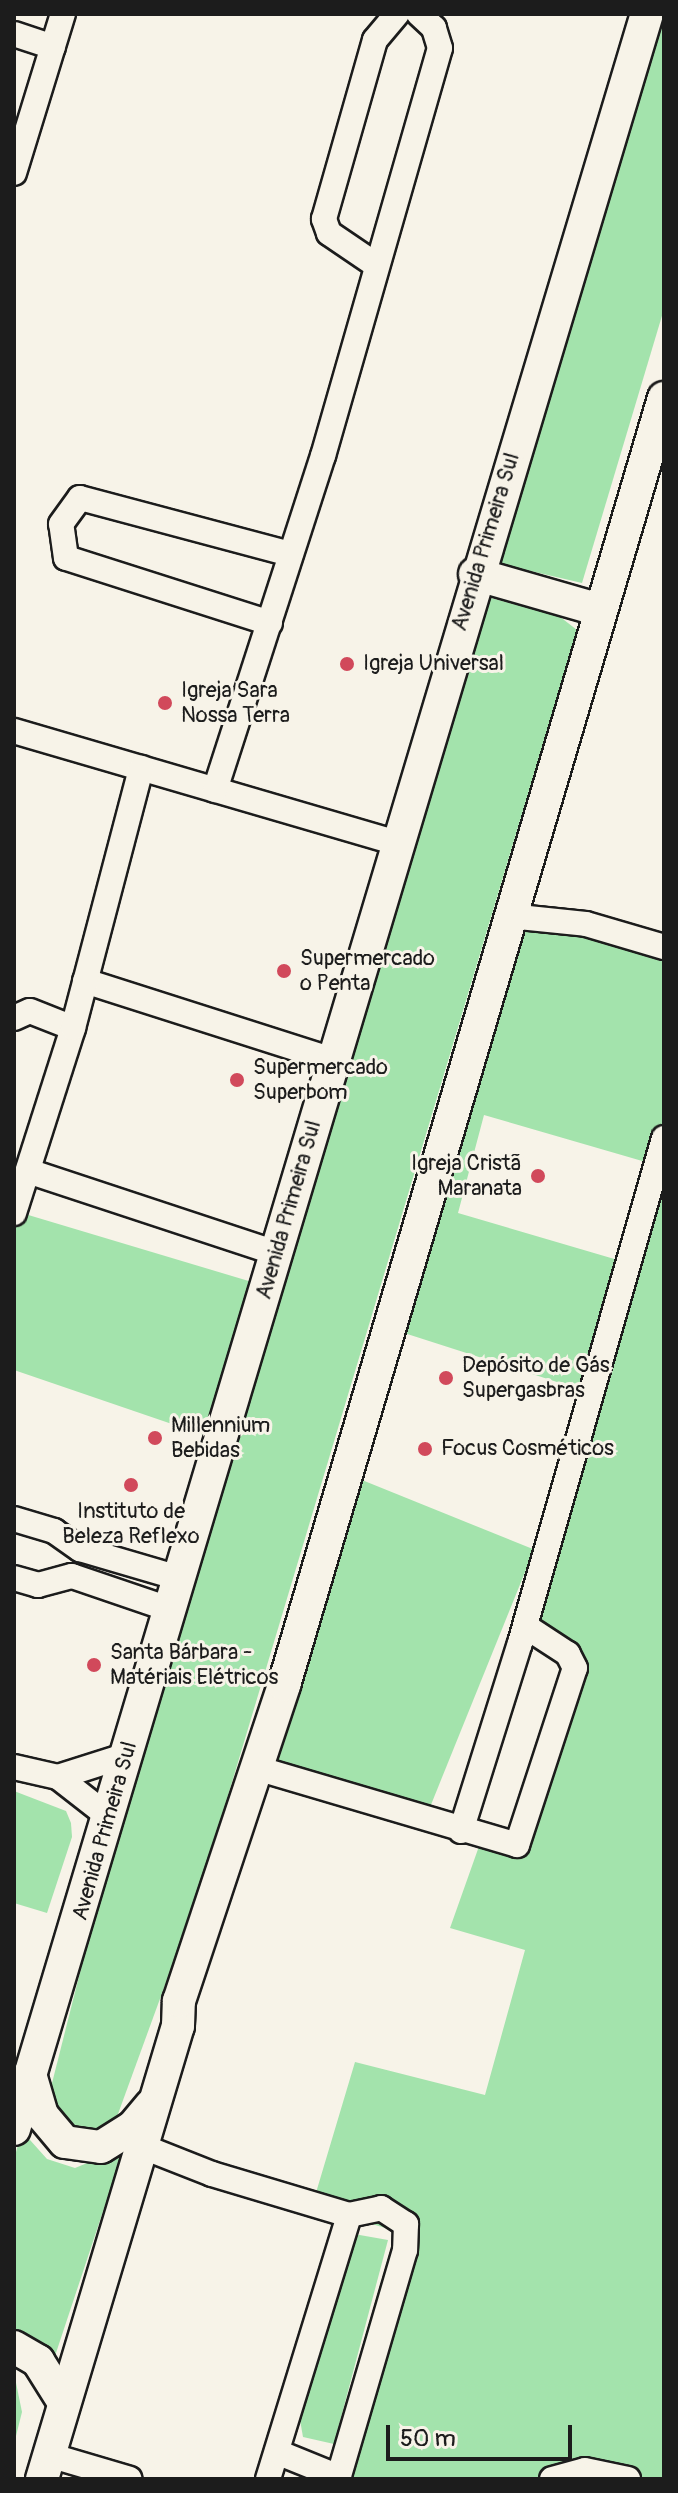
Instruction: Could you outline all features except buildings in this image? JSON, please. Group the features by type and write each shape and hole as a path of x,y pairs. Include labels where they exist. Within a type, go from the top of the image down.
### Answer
{"main road":[{"name":"Avenida Primeira Sul","path":"14,2129 27,2057 127,1755 475,574 647,14"},
{"path":"45,2467 178,2026 179,2001 256,1768 664,398"},
{"path":"475,574 600,610"},
{"path":"27,2057 42,2115 65,2142 101,2147 132,2128 152,2104"},
{"path":"14,2347 38,2361 63,2401"}],"street":[{"path":"14,173 63,14"},
{"path":"376,265 329,233 324,219 375,40 397,14"},
{"path":"215,790 291,554 440,48 434,28 419,14"},
{"path":"14,34 53,47"},
{"path":"270,623 66,558 61,524 80,498 291,554"},
{"path":"14,731 396,843"},
{"path":"14,1213 24,1164 73,1028 141,768"},
{"path":"513,903 664,947"},
{"path":"85,981 332,1060"},
{"path":"14,1018 30,1011 73,1028"},
{"path":"461,1831 525,1626 664,1138"},
{"path":"24,1164 276,1253"},
{"path":"14,1519 54,1531 80,1549 179,1578"},
{"path":"72,1576 80,1549"},
{"path":"14,1578 38,1585 72,1576 169,1609"},
{"path":"256,1768 504,1845 518,1844 571,1690 573,1660 525,1626"},
{"path":"58,1777 127,1755"},
{"path":"14,1767 58,1777 108,1816"},
{"path":"141,2146 212,2174 349,2215 381,2208 402,2219 407,2232 338,2478 277,2452"},
{"path":"268,2479 349,2215"},
{"path":"45,2467 130,2479"},
{"path":"552,2479 585,2470 628,2479"}],"green space":[{"path":"657,14 664,14 664,309 582,583 488,561"},
{"path":"491,598 559,616 577,630 200,1889 118,2114 108,2130 94,2135 61,2128 49,2095 112,1846 478,607"},
{"path":"513,900 664,945 664,2479 330,2479 402,2233 312,2206 355,2062 485,2095 525,1950 450,1928 483,1835 512,1841 569,1659 520,1643 585,1391 401,1332","holes":["484,1115 656,1165 628,1263 458,1213"]},
{"path":"15,1211 252,1282 207,1436 14,1370"},
{"path":"357,1478 534,1550 421,1829 244,1757"},
{"path":"14,1791 66,1811 71,1823 72,1837 47,1913 14,1903"},
{"path":"22,2131 47,2159 75,2168 124,2148 54,2359 14,2337 14,2159"},
{"path":"354,2234 388,2240 334,2444 303,2437 300,2420"},
{"path":"14,2373 22,2412 14,2444"}],"place":[{"name":"Igreja Universal","path":"347,664"},
{"name":"Igreja Sara Nossa Terra","path":"165,703"},
{"name":"Supermercado o Penta","path":"284,971"},
{"name":"Supermercado Superbom","path":"237,1080"},
{"name":"Igreja Cristã Maranata","path":"538,1176"},
{"name":"Depósito de Gás Supergasbras","path":"446,1378"},
{"name":"Millennium Bebidas","path":"155,1438"},
{"name":"Focus Cosméticos","path":"425,1449"},
{"name":"Instituto de Beleza Reflexo","path":"131,1485"},
{"name":"Santa Bárbara - Matériais Elétricos","path":"94,1665"}]}
